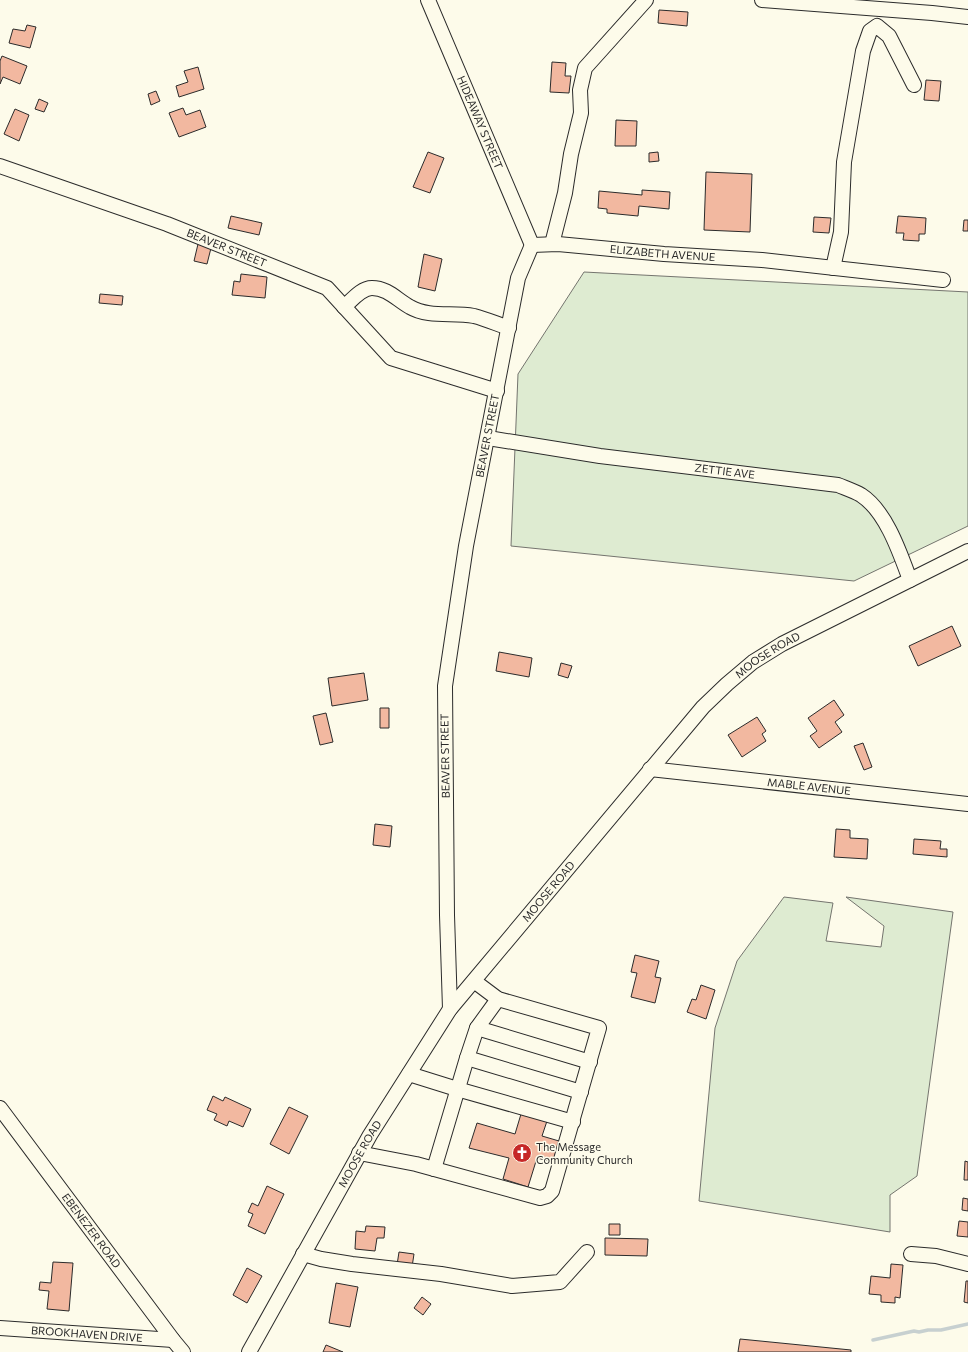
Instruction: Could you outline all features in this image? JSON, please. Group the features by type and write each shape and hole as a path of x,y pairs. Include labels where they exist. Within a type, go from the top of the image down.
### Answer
{"street":[{"name":"HIDEAWAY STREET","path":"428,0 532,245"},
{"path":"552,244 565,193 571,154 581,113 580,90 585,68 646,0"},
{"path":"762,0 968,17"},
{"path":"833,268 841,232 844,162 864,51 870,31 877,26 889,36 914,85"},
{"name":"BEAVER STREET","path":"0,166 167,224 327,288 391,358 497,391 466,546 444,686 447,915 450,1010"},
{"name":"ELIZABETH AVENUE","path":"532,245 552,244 664,254 762,260 943,280"},
{"path":"497,391 518,278 532,245"},
{"path":"344,307 357,294 370,288 381,289 392,294 409,307 423,313 474,316 509,328"},
{"name":"ZETTIE AVE","path":"488,438 600,456 838,485 861,495 878,510 897,544 910,580"},
{"name":"MOOSE ROAD","path":"249,1352 359,1153 450,1010 702,707 753,662 782,644 968,551"},
{"name":"MABLE AVENUE","path":"650,769 968,804"},
{"path":"359,1153 434,1169 540,1198 547,1196 552,1191 600,1028 498,999 474,981"},
{"path":"434,1169 457,1089 477,1028 498,999"},
{"path":"477,1028 590,1062"},
{"path":"467,1058 581,1092"},
{"path":"409,1074 572,1122"},
{"name":"EBENEZER ROAD","path":"0,1108 183,1352"},
{"path":"303,1254 321,1259 352,1264 442,1274 512,1286 560,1282 587,1252"},
{"path":"911,1254 936,1256 968,1264"},
{"name":"BROOKHAVEN DRIVE","path":"0,1328 173,1340"}],"green space":[{"path":"584,272 968,292 968,526 854,581 511,546 518,374"},
{"path":"784,897 833,903 826,941 881,947 884,926 846,897 953,912 917,1176 890,1195 890,1232 699,1201 715,1028 737,961"}],"building":[{"path":"659,10 688,12 687,26 658,23"},
{"path":"27,25 36,27 30,48 9,43 13,29 25,31"},
{"path":"2,56 27,66 20,84 3,77 0,84 0,61"},
{"path":"552,62 566,63 565,76 571,76 569,93 550,92"},
{"path":"198,67 204,89 179,97 176,86 188,82 184,71"},
{"path":"926,80 941,81 939,101 924,100"},
{"path":"156,91 160,101 151,105 148,94"},
{"path":"39,99 48,103 44,112 35,109"},
{"path":"183,108 186,115 200,110 206,127 179,137 169,113"},
{"path":"15,109 29,115 19,141 4,134"},
{"path":"616,120 637,121 636,146 615,146"},
{"path":"428,152 444,158 430,193 413,187"},
{"path":"658,152 659,161 649,162 649,153"},
{"path":"706,172 752,174 750,232 704,230"},
{"path":"642,190 670,192 669,209 639,206 638,216 607,213 607,209 598,208 599,191 642,195"},
{"path":"231,216 262,223 259,235 228,228"},
{"path":"898,216 926,218 925,234 919,234 919,241 903,240 904,233 896,233"},
{"path":"814,217 831,218 829,233 813,232"},
{"path":"964,220 968,220 968,231 963,231"},
{"path":"198,244 211,248 207,264 194,261"},
{"path":"424,254 442,259 435,291 418,287"},
{"path":"241,274 267,277 265,298 232,295 234,281 240,282"},
{"path":"100,294 123,296 122,305 99,303"},
{"path":"952,626 961,646 918,666 909,646"},
{"path":"499,652 532,658 529,677 496,671"},
{"path":"561,663 572,666 568,678 558,675"},
{"path":"364,673 368,700 332,706 328,678"},
{"path":"834,700 844,715 835,722 842,732 819,748 810,736 817,731 808,718"},
{"path":"380,708 389,708 389,728 380,728"},
{"path":"326,713 333,742 320,745 313,716"},
{"path":"757,717 766,731 762,734 766,741 742,757 728,735"},
{"path":"863,743 872,767 864,770 854,746"},
{"path":"375,824 392,826 390,847 373,845"},
{"path":"836,829 850,830 850,838 868,839 867,859 834,857"},
{"path":"914,839 941,841 940,849 947,849 947,857 913,854"},
{"path":"635,955 659,961 655,977 661,978 655,1003 631,997 637,973 631,972"},
{"path":"701,985 715,990 706,1019 687,1012 692,999 696,1000"},
{"path":"213,1096 223,1101 225,1097 251,1109 243,1127 229,1121 227,1126 214,1120 217,1114 207,1110"},
{"path":"289,1107 308,1116 289,1154 270,1144"},
{"name":"The Message Community Church","path":"521,1114 547,1121 542,1136 559,1141 553,1162 537,1158 528,1187 503,1179 509,1158 469,1148 477,1123 515,1134"},
{"path":"965,1161 968,1162 968,1180 964,1180"},
{"path":"267,1186 284,1194 265,1234 248,1226 253,1214 248,1212 252,1203 258,1206"},
{"path":"963,1198 968,1199 968,1211 962,1210"},
{"path":"959,1221 968,1222 968,1237 957,1236"},
{"path":"609,1224 620,1224 620,1235 609,1235"},
{"path":"366,1226 385,1227 384,1238 377,1238 375,1251 355,1249 356,1231 365,1232"},
{"path":"605,1238 648,1239 647,1256 605,1255"},
{"path":"399,1252 414,1254 412,1267 397,1265"},
{"path":"53,1262 73,1263 69,1311 47,1309 49,1291 39,1290 40,1282 51,1283"},
{"path":"891,1264 903,1265 900,1298 895,1297 895,1303 881,1302 881,1295 869,1294 871,1276 890,1278"},
{"path":"247,1268 262,1276 247,1303 233,1295"},
{"path":"966,1281 968,1281 968,1303 964,1302"},
{"path":"336,1283 358,1287 350,1327 329,1323"},
{"path":"422,1297 431,1304 423,1315 414,1308"},
{"path":"740,1339 851,1350 851,1352 738,1352"},
{"path":"326,1345 343,1352 323,1352"}],"waterway":[{"path":"873,1340 914,1331 941,1330 968,1324"}],"place":[{"name":"The Message Community Church","path":"522,1153"}]}
